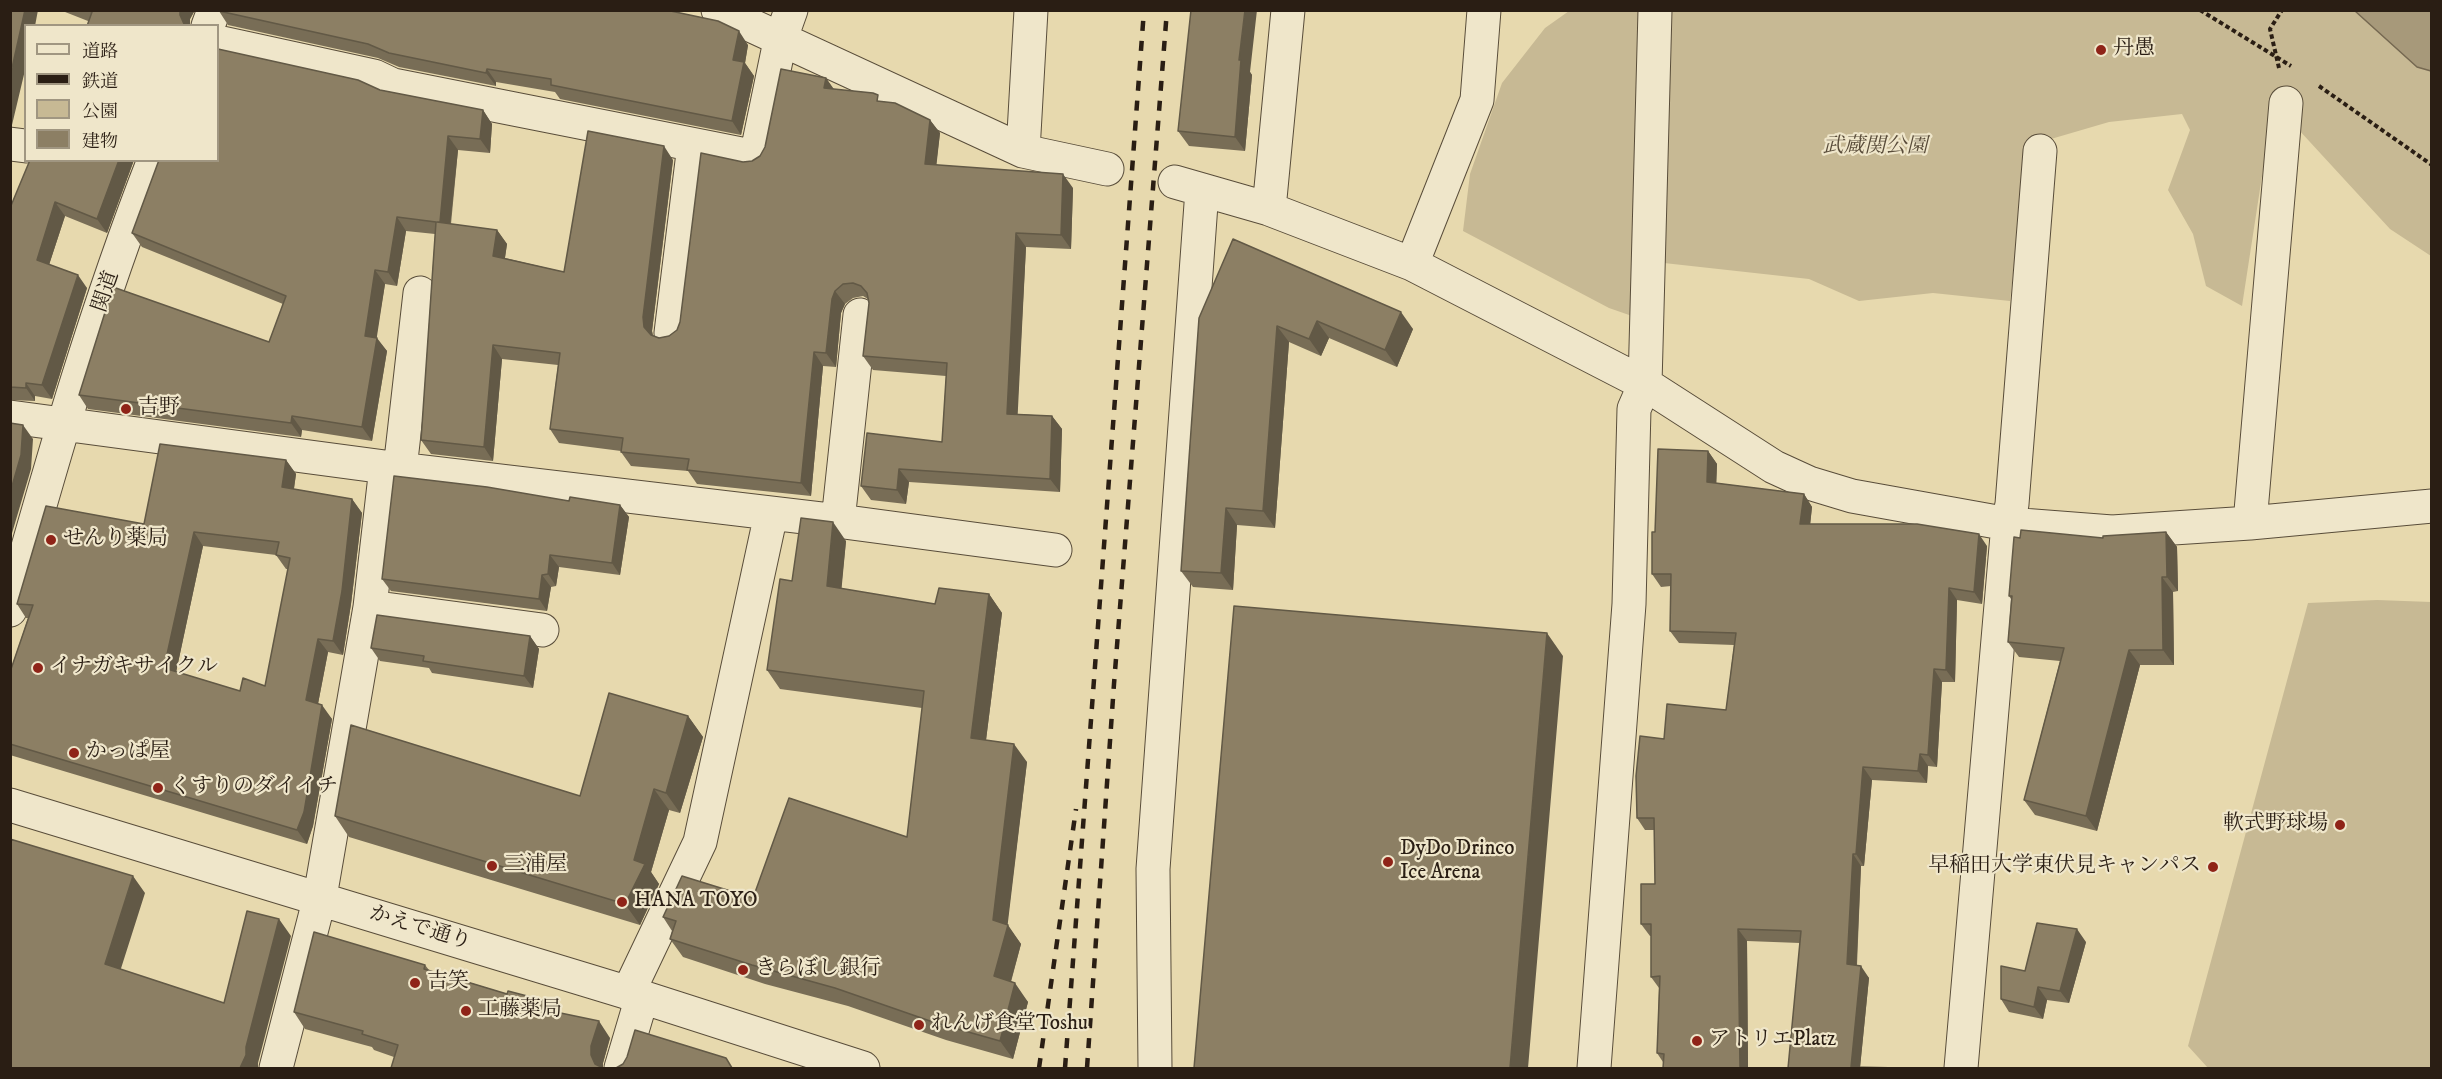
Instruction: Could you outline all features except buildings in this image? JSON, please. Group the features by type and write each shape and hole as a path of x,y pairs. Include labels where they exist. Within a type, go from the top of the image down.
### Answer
{"street":[{"path":"718,10 780,41 1023,151 1107,169"},
{"path":"219,42 374,76 393,85 756,157 780,41 791,10"},
{"path":"1023,151 1031,10"},
{"path":"1269,209 1288,10"},
{"path":"1412,264 1477,100 1484,10"},
{"path":"1594,1068 1629,604 1634,409 1645,384 1655,10"},
{"path":"2250,523 2286,103"},
{"path":"671,333 694,145"},
{"path":"1961,1068 2008,524 2012,504 2040,151"},
{"name":"関道","path":"10,610 62,424 153,162"},
{"path":"1155,1068 1153,869 1188,186 1269,209 1412,264 1645,384 1774,467 1809,483 1852,496 2008,524 2112,532 2250,523 2432,506"},
{"path":"276,1068 320,897 370,607 420,293"},
{"path":"838,521 860,315"},
{"path":"10,417 393,468 838,521 1055,550"},
{"path":"621,1068 635,995 700,842 771,514"},
{"path":"370,607 542,630"},
{"name":"かえで通り","path":"10,805 320,897 635,995 827,1062 863,1068"}],"path":[{"path":"2270,29 2282,10"}],"green space":[{"name":"武蔵関公園","path":"1569,11 2431,11 2431,256 2390,229 2298,129 2267,120 2268,137 2242,306 2206,286 2193,234 2168,190 2190,130 2182,114 2109,122 2027,146 2010,301 1933,293 1859,301 1809,279 1664,263 1632,316 1609,308 1463,231 1470,174 1502,83 1545,28"},
{"name":"軟式野球場","path":"2377,600 2431,602 2431,1068 2208,1068 2188,1046 2308,603"}],"shaded area":[{"path":"2355,11 2431,11 2431,71 2417,67"}],"railway":[{"path":"1065,1068 1144,10"},
{"path":"1087,1068 1114,684 1167,10"},
{"path":"1039,1068 1076,809"}],"place":[{"name":"丹愚","path":"2101,50"},
{"name":"吉野","path":"126,409"},
{"name":"せんり薬局","path":"51,540"},
{"name":"イナガキサイクル","path":"38,668"},
{"name":"かっぱ屋","path":"74,753"},
{"name":"くすりのダイイチ","path":"158,788"},
{"name":"軟式野球場","path":"2340,825"},
{"name":"DyDo Drinco Ice Arena","path":"1388,862"},
{"name":"三浦屋","path":"492,866"},
{"name":"早稲田大学東伏見キャンパス","path":"2213,867"},
{"name":"HANA TOYO","path":"622,902"},
{"name":"きらぼし銀行","path":"743,970"},
{"name":"吉笑","path":"415,983"},
{"name":"工藤薬局","path":"466,1011"},
{"name":"れんげ食堂Toshu","path":"919,1025"},
{"name":"アトリエPlatz","path":"1697,1041"}]}
